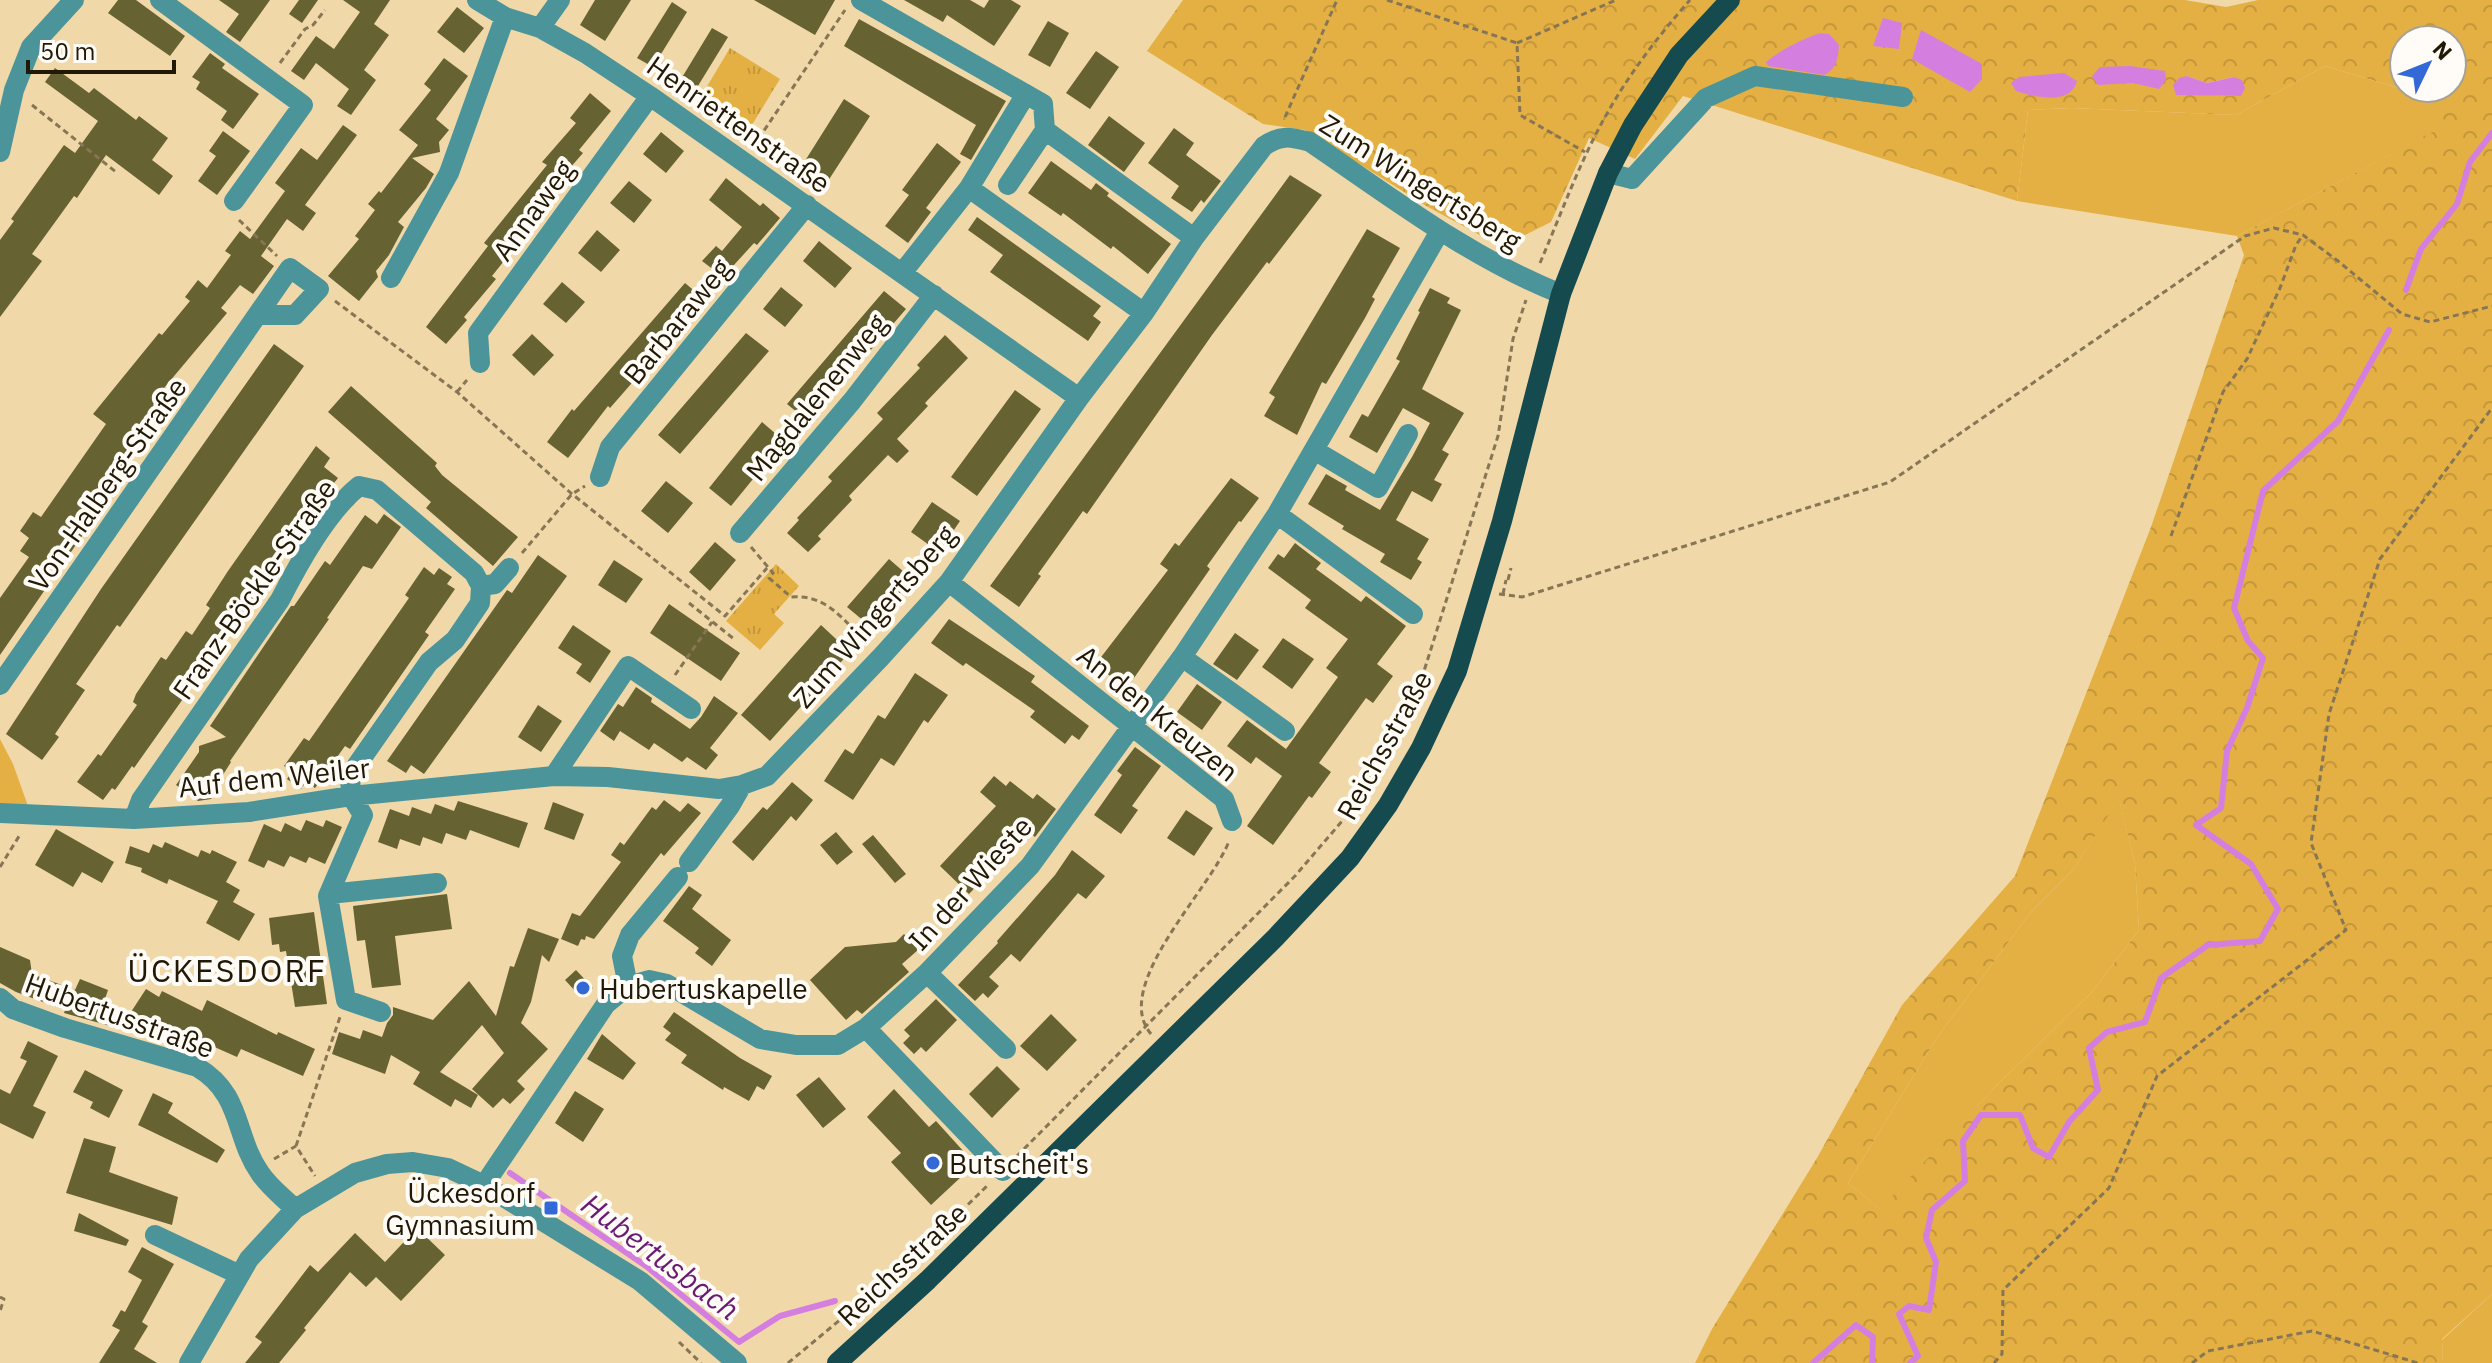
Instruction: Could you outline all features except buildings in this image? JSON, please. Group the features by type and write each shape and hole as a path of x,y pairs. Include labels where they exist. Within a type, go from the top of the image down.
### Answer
{"main road":[{"name":"Reichsstraße","path":"837,1363 928,1280 1312,901 1350,858 1388,805 1421,748 1457,671 1561,294 1608,173 1633,125 1679,55 1730,0"}],"street":[{"path":"0,152 14,90 31,47 74,0"},
{"path":"160,0 303,105 234,201"},
{"name":"Henriettenstraße","path":"477,0 505,17 540,28 585,53 744,160 1079,398"},
{"path":"540,28 560,0"},
{"path":"861,0 1043,104 1045,130 1008,185"},
{"path":"391,278 449,173 505,17"},
{"path":"1608,173 1632,179 1706,98 1755,76 1903,97"},
{"path":"902,273 969,188 1026,94"},
{"name":"Annaweg","path":"480,363 478,333 650,96"},
{"path":"1045,130 1194,238"},
{"name":"Zum Wingertsberg","path":"628,986 622,956 630,935 683,869 742,785 767,776 949,582 1079,398 1144,313 1194,238 1264,146 1276,138 1287,136 1310,142 1440,231 1532,283 1561,294"},
{"path":"969,188 1144,313"},
{"name":"Barbaraweg","path":"600,477 610,447 807,205"},
{"name":"In der Wieste","path":"866,1028 927,973 1030,866 1182,657 1277,514 1440,231"},
{"path":"260,315 295,315 319,289 290,268"},
{"name":"Von-Halberg-Straße","path":"0,685 290,268"},
{"name":"Magdalenenweg","path":"740,533 852,401 934,295"},
{"path":"1314,450 1378,488 1408,434"},
{"name":"Franz-Böckle-Straße","path":"134,819 141,800 280,600 297,567 347,496 359,486 377,490 474,573 481,586"},
{"path":"1277,514 1413,614"},
{"path":"381,1012 346,1000 329,894 363,815 351,796 350,775 429,662 455,640 480,603 481,586 495,584 509,568"},
{"name":"An den Kreuzen","path":"949,582 1224,799 1232,821"},
{"path":"1182,657 1285,731"},
{"path":"554,776 628,666 691,709"},
{"name":"Auf dem Weiler","path":"0,813 134,819 249,812 351,796 554,776 608,777 719,789 742,785"},
{"path":"329,894 437,883"},
{"path":"927,973 1006,1049"},
{"path":"484,1185 606,1004 628,986 649,980 667,984 760,1039 796,1045 838,1045 866,1028 1003,1171"},
{"name":"Hubertusstraße","path":"4,1009 197,1067 211,1076 230,1102 257,1169 295,1209"},
{"path":"189,1363 249,1259 295,1209 355,1173 387,1164 413,1162 448,1168 484,1185 640,1281 737,1363"},
{"path":"155,1235 240,1275"}],"path":[{"path":"744,160 852,0"},
{"path":"1276,138 1337,0"},
{"path":"1387,0 1517,43 1616,0"},
{"path":"788,1363 905,1266 1003,1171 1295,876 1349,813 1419,687 1498,436 1513,339 1532,283 1609,109 1657,37 1690,0"},
{"path":"268,79 305,29 313,25 325,10"},
{"path":"1517,43 1520,115 1587,153"},
{"path":"14,90 116,172"},
{"path":"234,201 238,220 290,268"},
{"path":"1481,592 1522,597 1890,482 2245,236 2274,228 2303,235 2402,314 2430,322 2492,306"},
{"path":"2171,536 2223,392 2247,359 2303,235"},
{"path":"319,289 457,392 572,494 725,616 767,568"},
{"path":"1994,1363 2002,1354 2003,1290 2109,1188 2157,1076 2346,930 2311,843 2329,714 2380,559 2492,408"},
{"path":"509,568 572,494 600,477"},
{"path":"740,533 773,573 769,578 791,597 807,596 822,600 881,657"},
{"path":"1508,580 1511,568"},
{"path":"689,603 734,639"},
{"path":"663,691 712,622"},
{"path":"0,867 31,816"},
{"name":"An den Kreuzen","path":"1146,1029 1139,1007 1149,969 1229,844 1232,821"},
{"path":"257,1169 296,1146 346,1000"},
{"path":"1146,1029 1163,1049"},
{"path":"296,1146 324,1191"},
{"path":"0,1297 4,1299 0,1311"},
{"path":"2192,1363 2208,1351 2312,1331 2418,1363"}],"green space":[{"path":"1183,0 2185,0 2226,7 2258,0 2492,0 2492,1294 2442,1339 2443,1363 1695,1363 1712,1329 1817,1158 1902,1005 2015,876 2151,527 2244,255 2237,236 2449,123 2423,104 2468,104 2468,24 2388,24 2388,85 2325,66 2236,115 2071,108 2028,110 2017,201 1683,96 1635,159 1589,138 1551,222 1517,239 1487,239 1428,207 1305,130 1263,124 1147,51","holes":["2187,76 2207,83 2234,77 2241,96 2176,94","2119,799 2135,864 2139,930 2092,992 1995,1087 1880,1209 1848,1183 1938,1036 2031,912 2072,871"]},
{"path":"730,48 780,79 747,133 697,103"},
{"path":"2325,66 2388,85 2388,104 2423,104 2450,123 2237,236 2017,201 2028,110 2071,108 2236,115"},
{"path":"776,564 799,586 774,614 784,623 760,650 726,621"},
{"path":"0,739 13,764 28,806 0,805"},
{"path":"2119,798 2135,864 2139,930 2092,992 1995,1087 1881,1210 1848,1183 1938,1036 2031,912 2072,871"},
{"path":"2492,1294 2492,1363 2443,1363 2442,1340"}],"shaded area":[{"path":"1883,18 1902,23 1899,49 1873,46"},
{"path":"1921,30 1982,64 1982,79 1970,92 1912,59"},
{"path":"1820,33 1829,34 1839,45 1836,63 1828,73 1824,75 1768,66 1766,62 1778,53"},
{"path":"2130,66 2165,71 2166,80 2159,89 2133,83 2098,85 2092,76 2100,67"},
{"path":"2064,73 2077,81 2068,94 2060,97 2042,97 2016,91 2011,83 2019,77"},
{"path":"2187,76 2207,83 2234,77 2242,80 2245,88 2241,96 2176,95 2173,85 2179,78"}],"waterway":[{"path":"2406,290 2421,249 2457,204 2470,162 2492,133"},
{"path":"1910,1363 1918,1356 1899,1314 1909,1306 1929,1310 1936,1262 1926,1238 1932,1210 1965,1181 1963,1141 1981,1115 2020,1115 2033,1148 2049,1157 2069,1122 2098,1090 2089,1048 2107,1032 2145,1022 2161,978 2208,945 2260,941 2278,909 2251,864 2196,825 2221,808 2227,751 2247,708 2263,658 2248,641 2234,608 2263,491 2338,421 2389,330"},
{"name":"Hubertusbach","path":"510,1173 646,1266 739,1342 780,1316 835,1301"},
{"path":"1813,1363 1856,1325 1873,1337 1872,1363"}],"place":[{"name":"Hubertuskapelle","path":"583,988"},
{"name":"Butscheit's","path":"933,1163"},
{"name":"Ückesdorf Gymnasium","path":"551,1208"}],"district":[{"name":"ÜCKESDORF","path":"227,970"}]}
